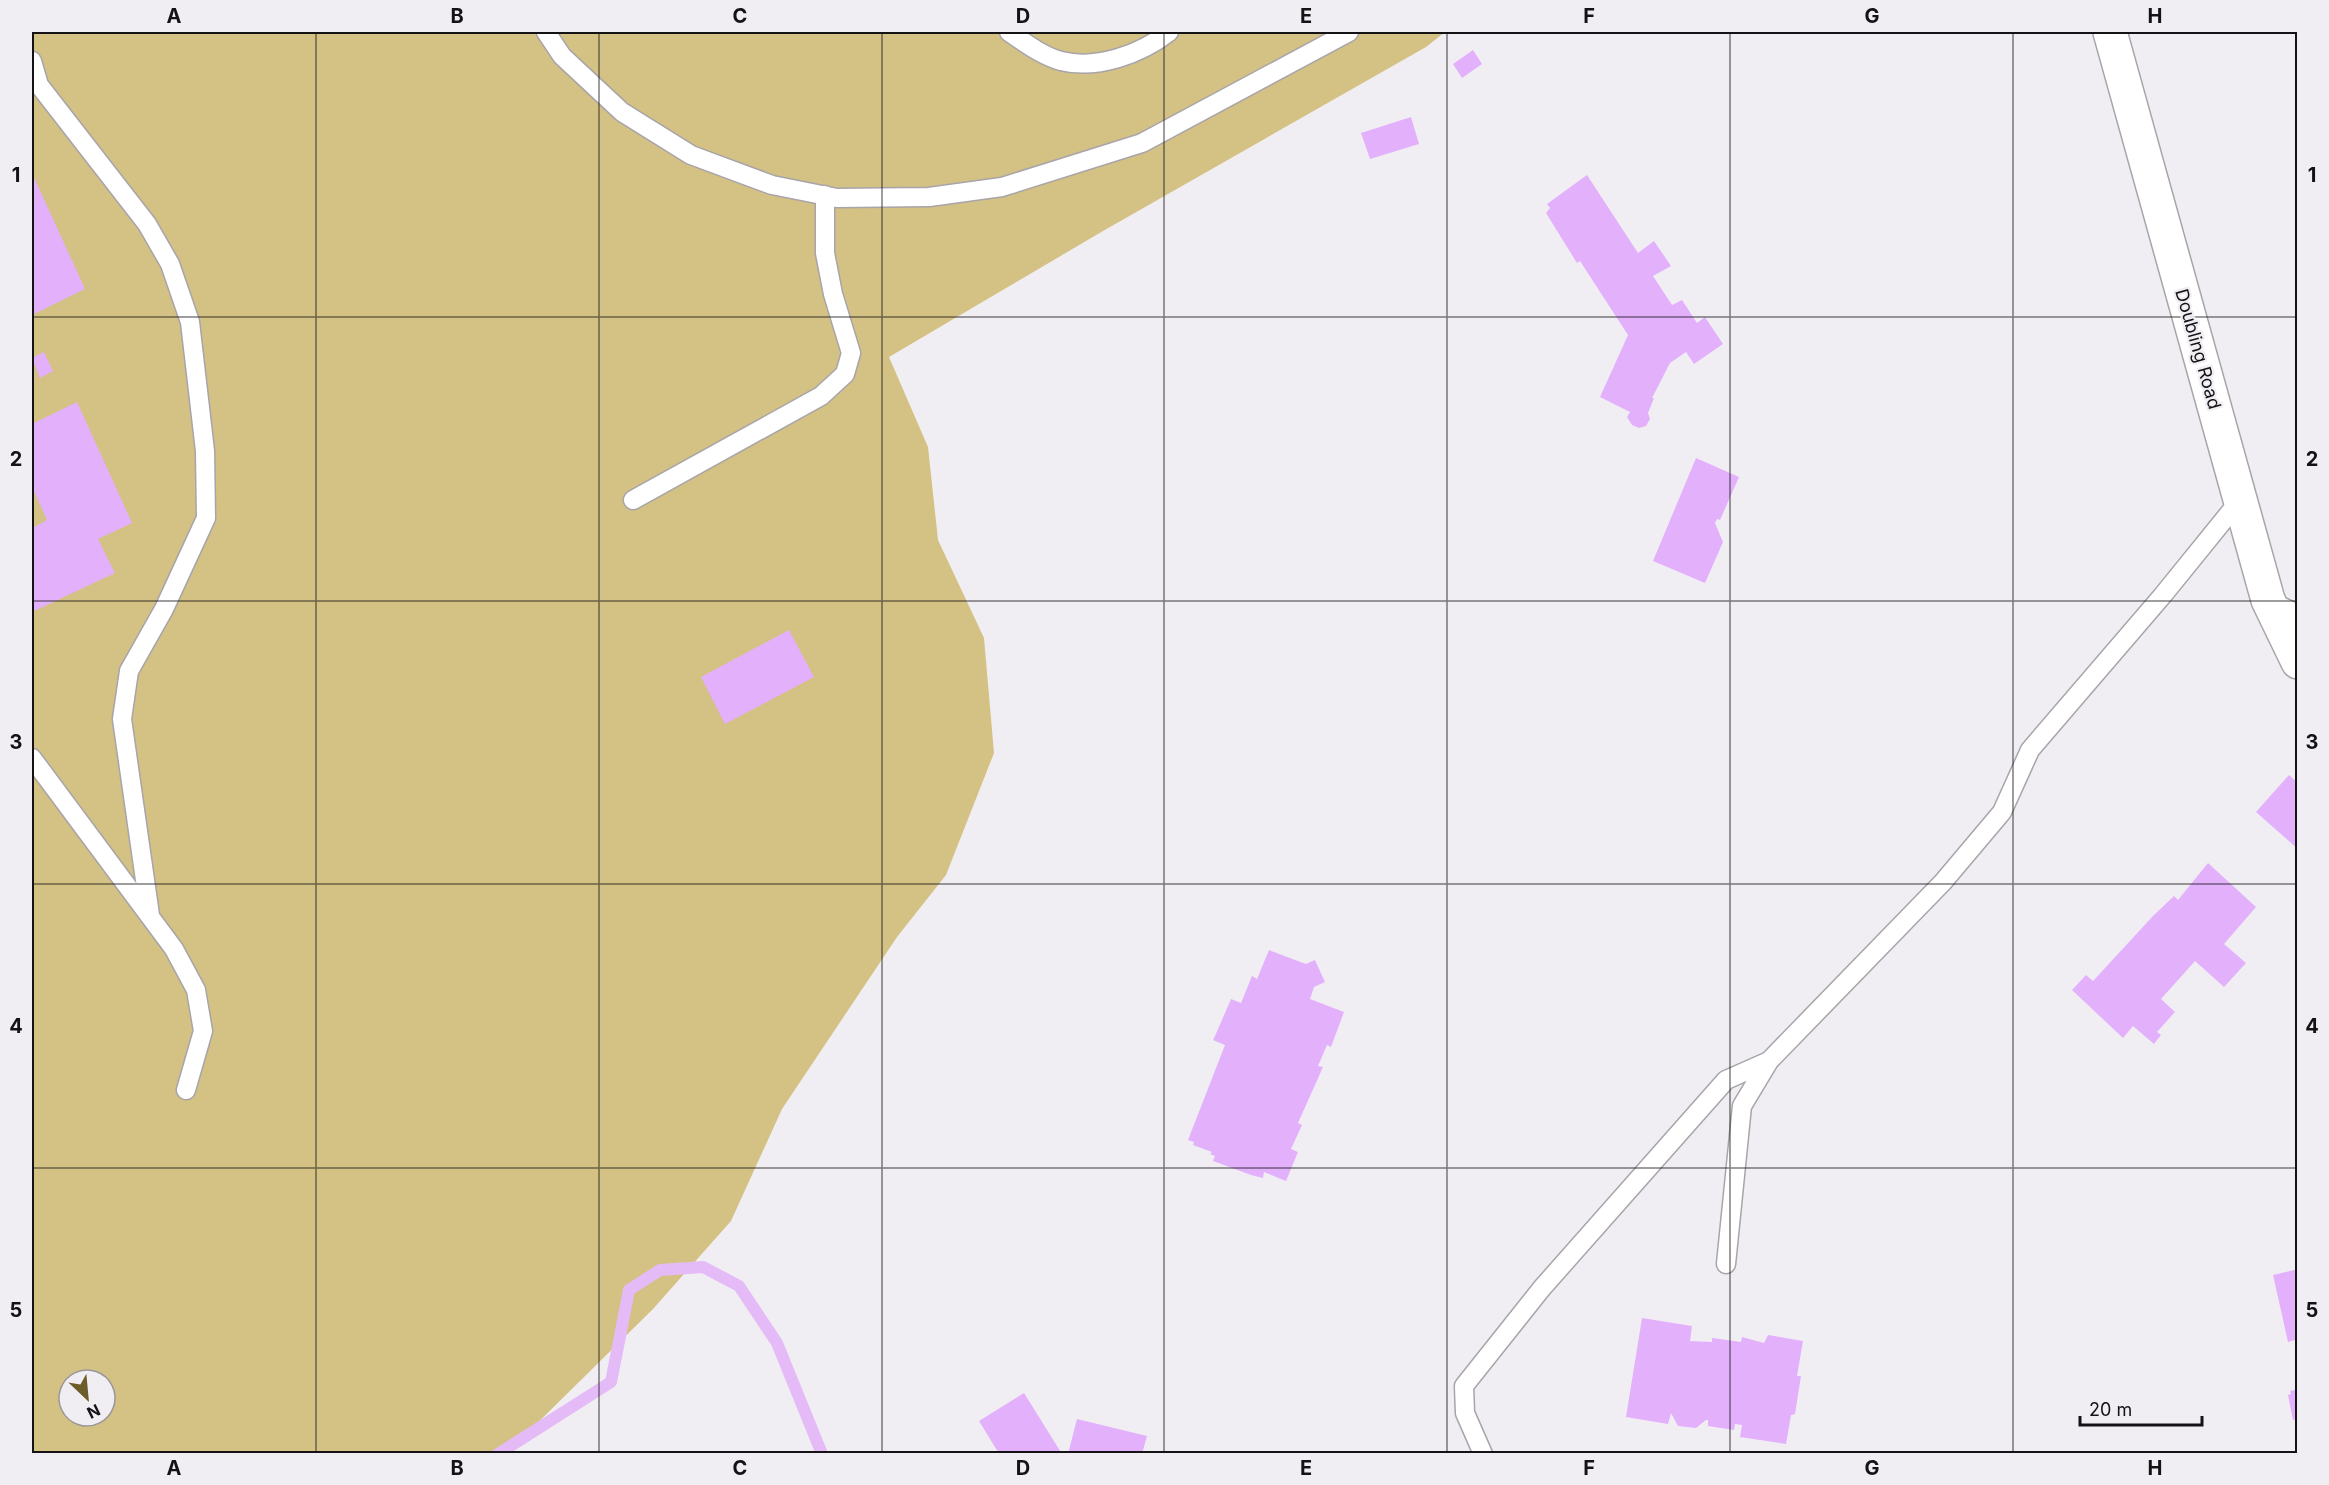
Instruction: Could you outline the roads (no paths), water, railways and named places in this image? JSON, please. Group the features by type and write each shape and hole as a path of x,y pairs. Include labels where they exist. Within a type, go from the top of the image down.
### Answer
{"street":[{"name":"Doubling Road","path":"2110,32 2268,600 2298,662"}],"lane":[{"path":"546,32 562,56 622,112 691,155 772,185 837,198 929,197 1002,187 1142,143 1349,32"},
{"path":"1009,32 1032,47 1062,61 1101,62 1134,54 1169,32"},
{"path":"32,61 39,85 147,224 171,264 190,322 205,451 206,518 164,609 129,671 122,719 150,915"},
{"path":"633,500 821,396 845,374 851,353 833,294 825,253 825,195"},
{"path":"1726,1264 1742,1106 1769,1061 1943,882 2002,812 2030,750 2163,595 2240,500"},
{"path":"2268,600 2298,614"},
{"path":"32,758 150,915 174,949 196,990 203,1031 186,1090"},
{"path":"1483,1454 1465,1413 1464,1386 1542,1288 1726,1080 1769,1061"}],"waterway":[{"path":"498,1454 611,1382 629,1290 660,1270 703,1267 739,1286 777,1343 822,1454"}]}
